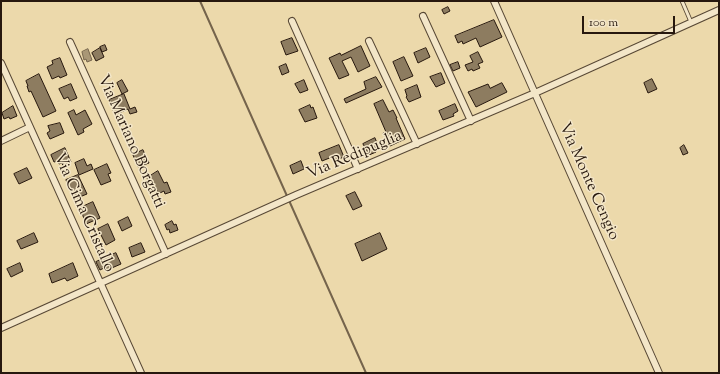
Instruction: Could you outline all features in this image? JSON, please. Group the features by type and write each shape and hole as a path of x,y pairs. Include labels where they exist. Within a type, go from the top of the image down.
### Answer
{"street":[{"name":"Via Monte Cengio","path":"494,1 659,373"},
{"name":"Via Redipuglia","path":"1,328 296,195 471,121 719,10"},
{"path":"423,16 471,121"},
{"path":"292,21 358,169"},
{"path":"369,41 417,144"},
{"name":"Via Mariano Borgatti","path":"70,42 166,254"},
{"name":"Via Cima Cristallo","path":"1,63 141,373"},
{"path":"1,141 30,127"}],"lane":[{"path":"682,1 691,22"}],"shaded area":[{"path":"88,49 92,60 87,62 86,59 84,60 82,52"}],"building":[{"path":"448,7 450,11 444,14 442,10"},
{"path":"494,20 502,37 480,47 476,38 463,44 462,41 458,43 455,36"},
{"path":"292,38 298,51 286,55 281,42"},
{"path":"105,45 107,50 102,52 100,47"},
{"path":"361,46 370,66 358,72 351,57 342,61 349,75 339,79 329,58 340,53 341,55"},
{"path":"100,48 104,57 96,61 92,53"},
{"path":"426,48 430,57 418,63 414,53"},
{"path":"478,52 483,62 478,64 480,68 473,71 472,69 468,71 465,65 473,62 470,56"},
{"path":"404,57 413,76 401,81 393,62"},
{"path":"60,58 67,75 52,79 47,67 53,64 52,61"},
{"path":"458,62 460,68 453,71 450,65"},
{"path":"286,64 289,72 282,75 279,67"},
{"path":"441,73 445,83 436,87 430,77"},
{"path":"39,74 56,111 43,117 31,91 29,92 26,81"},
{"path":"376,77 382,87 346,103 344,99 366,89 364,82"},
{"path":"652,79 657,89 648,93 644,83"},
{"path":"122,80 128,91 122,94 117,83"},
{"path":"304,80 308,90 300,93 295,84"},
{"path":"502,83 507,92 476,107 468,92 488,84 490,88"},
{"path":"71,84 77,98 70,101 68,97 64,99 59,89"},
{"path":"417,85 421,97 409,102 406,97 405,90"},
{"path":"124,94 130,109 135,107 137,112 130,114 128,109 115,115 109,100"},
{"path":"383,100 389,112 393,110 405,139 390,146 383,133 386,132 374,104"},
{"path":"455,104 458,111 453,114 454,116 443,120 439,111"},
{"path":"310,105 311,108 313,107 317,118 305,122 299,110"},
{"path":"13,106 17,116 10,119 9,117 4,119 2,113"},
{"path":"74,110 76,115 85,110 92,124 83,129 84,132 78,135 68,113"},
{"path":"60,123 64,133 50,139 47,133 50,131 48,126"},
{"path":"375,138 379,148 375,150 376,152 369,155 363,144"},
{"path":"339,145 344,157 333,161 332,157 322,161 319,153"},
{"path":"684,145 688,153 683,155 680,148"},
{"path":"65,148 71,162 63,166 62,163 59,164 58,161 54,162 51,155"},
{"path":"143,150 149,163 138,167 133,155"},
{"path":"84,159 87,166 91,164 93,169 79,175 75,163"},
{"path":"301,161 304,169 293,174 290,166"},
{"path":"107,164 111,173 108,174 111,181 101,185 94,170"},
{"path":"27,168 32,178 19,184 14,174"},
{"path":"158,171 164,183 167,182 171,192 165,194 164,191 158,194 156,188 153,189 147,178"},
{"path":"78,175 87,194 77,198 71,187 69,188 66,180"},
{"path":"355,192 362,206 353,210 346,196"},
{"path":"93,202 100,218 86,224 80,208"},
{"path":"128,217 132,226 122,231 118,222"},
{"path":"172,221 174,225 176,224 178,230 170,233 169,229 167,230 165,225"},
{"path":"108,224 115,240 106,245 98,229"},
{"path":"34,233 38,242 21,249 17,241"},
{"path":"380,233 387,249 362,261 355,244"},
{"path":"141,243 145,252 132,257 129,248"},
{"path":"116,253 121,264 107,270 106,267 100,270 96,262"},
{"path":"20,263 23,271 11,277 7,269"},
{"path":"73,263 78,276 67,281 65,278 52,283 49,274"}],"waterway":[{"path":"200,1 366,373"}]}
